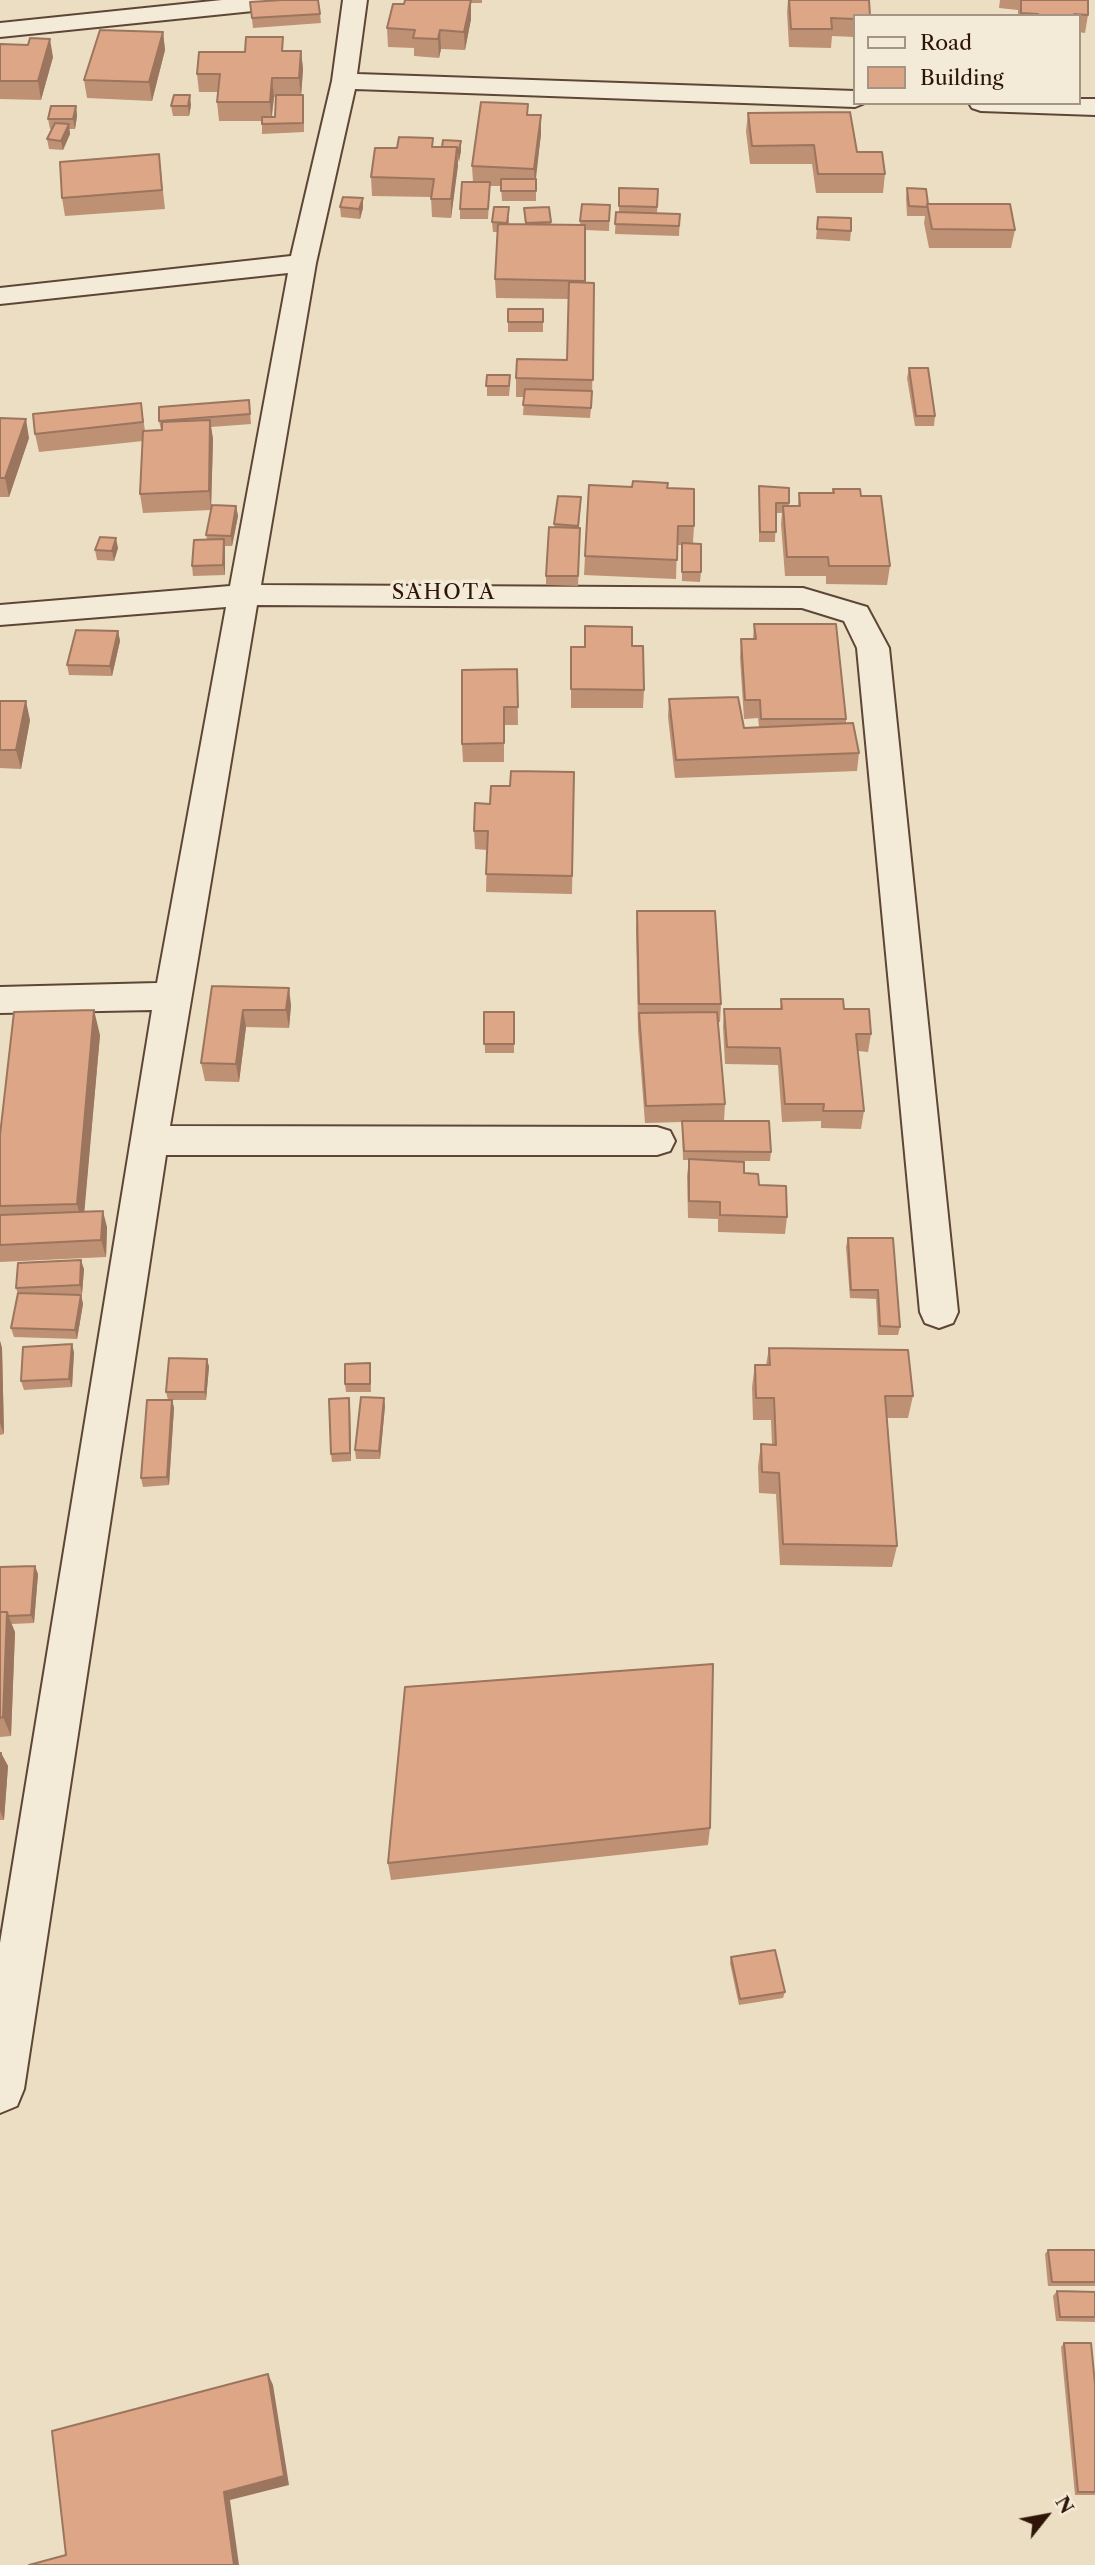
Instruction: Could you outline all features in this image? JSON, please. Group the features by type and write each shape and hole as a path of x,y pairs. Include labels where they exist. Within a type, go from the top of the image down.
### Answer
{"street":[{"path":"0,30 292,0"},
{"path":"0,2089 172,996 303,263 344,81 355,0"},
{"path":"344,81 853,99"},
{"path":"1038,105 1095,107"},
{"path":"0,296 303,263"},
{"path":"0,615 244,595 803,598 856,614 873,648 939,1311"},
{"path":"0,1000 172,996"},
{"path":"149,1140 657,1141"}],"building":[{"path":"318,0 320,14 252,18 250,2"},
{"path":"405,0 471,0 464,32 440,30 438,39 413,38 415,30 387,28 393,4 404,4"},
{"path":"789,0 869,0 870,14 853,14 853,19 831,18 832,29 791,29"},
{"path":"1021,0 1088,0 1088,15 1021,13"},
{"path":"100,30 163,32 149,82 84,80"},
{"path":"246,37 283,37 282,51 301,51 299,78 272,78 270,102 217,102 220,74 197,74 199,52 245,52"},
{"path":"30,38 50,39 38,81 0,81 0,44 28,45"},
{"path":"174,95 190,95 188,106 171,106"},
{"path":"276,95 303,95 303,123 262,124 262,117 275,117"},
{"path":"481,102 528,104 527,115 541,115 534,169 472,166"},
{"path":"51,106 76,106 73,119 48,119"},
{"path":"850,112 857,152 882,152 885,174 818,174 814,145 752,146 748,113"},
{"path":"55,123 69,124 61,141 47,139"},
{"path":"399,137 433,138 432,147 457,147 451,199 431,199 434,179 371,177 375,148 397,148"},
{"path":"443,140 461,141 458,153 457,147 442,147"},
{"path":"159,154 162,190 62,198 60,162"},
{"path":"501,179 536,179 536,191 501,191"},
{"path":"462,182 490,182 488,209 460,209"},
{"path":"619,188 658,189 657,207 619,206"},
{"path":"907,188 926,189 927,207 909,206"},
{"path":"343,197 363,198 359,209 340,207"},
{"path":"582,204 610,205 609,221 580,221"},
{"path":"927,204 1010,204 1015,230 932,229"},
{"path":"494,207 509,207 507,223 492,222"},
{"path":"549,207 551,222 526,223 524,208"},
{"path":"616,212 680,214 679,226 615,224"},
{"path":"818,217 851,218 851,231 817,229"},
{"path":"498,224 585,225 585,281 495,279"},
{"path":"569,282 594,283 593,380 516,378 517,359 567,360"},
{"path":"508,309 543,309 543,322 508,322"},
{"path":"909,368 928,368 935,416 916,416"},
{"path":"487,375 510,375 509,386 486,386"},
{"path":"525,389 592,391 591,408 523,405"},
{"path":"249,400 250,414 159,421 159,407"},
{"path":"141,403 143,422 35,434 33,414"},
{"path":"0,418 26,419 5,478 0,478"},
{"path":"210,420 209,491 140,494 143,431 162,430 162,422"},
{"path":"633,481 668,483 667,488 694,489 694,526 678,526 677,560 585,556 589,485 632,487"},
{"path":"759,486 789,488 789,503 776,503 776,532 760,532"},
{"path":"833,489 860,489 861,496 881,496 890,566 829,566 828,557 787,557 783,506 800,506 799,493 834,493"},
{"path":"558,496 581,497 578,526 554,524"},
{"path":"212,505 236,506 231,536 206,535"},
{"path":"549,527 580,528 578,576 546,576"},
{"path":"100,537 116,538 112,551 95,550"},
{"path":"224,539 223,565 192,566 194,540"},
{"path":"682,543 701,544 701,572 682,572"},
{"path":"754,624 836,624 846,719 761,719 760,700 745,700 741,639 756,639"},
{"path":"585,626 632,627 632,646 643,646 644,690 571,689 571,647 585,647"},
{"path":"76,630 118,631 110,666 67,665"},
{"path":"517,669 518,707 504,707 504,743 462,744 462,670"},
{"path":"738,697 744,728 853,723 859,753 676,760 669,699"},
{"path":"0,701 26,701 16,750 0,750"},
{"path":"511,771 574,772 572,876 486,874 488,831 474,831 475,803 490,804 491,786 510,786"},
{"path":"637,911 715,911 721,1004 639,1004"},
{"path":"212,986 289,988 286,1010 243,1010 236,1064 201,1063"},
{"path":"781,999 843,999 844,1009 869,1009 871,1034 856,1034 864,1111 823,1111 824,1104 785,1104 780,1048 727,1047 724,1009 782,1009"},
{"path":"94,1010 77,1204 0,1206 0,1135 14,1012"},
{"path":"484,1012 514,1012 514,1044 484,1044"},
{"path":"717,1012 725,1104 646,1106 639,1013"},
{"path":"682,1121 769,1121 771,1152 684,1151"},
{"path":"689,1159 744,1162 744,1173 758,1174 759,1185 786,1186 787,1217 720,1215 720,1202 689,1201"},
{"path":"103,1211 101,1240 0,1245 0,1215"},
{"path":"848,1238 893,1238 900,1327 880,1326 878,1290 851,1290"},
{"path":"81,1260 80,1285 16,1288 18,1263"},
{"path":"18,1293 81,1295 75,1330 11,1328"},
{"path":"72,1344 69,1379 21,1381 23,1347"},
{"path":"769,1348 908,1350 913,1396 885,1396 897,1546 783,1544 779,1473 762,1472 761,1444 776,1445 774,1398 756,1398 755,1365 770,1365"},
{"path":"169,1358 207,1359 205,1392 166,1392"},
{"path":"370,1363 370,1384 345,1384 345,1364"},
{"path":"361,1397 384,1398 379,1451 355,1450"},
{"path":"349,1398 350,1453 331,1454 329,1399"},
{"path":"147,1400 172,1400 167,1477 141,1478"},
{"path":"35,1566 31,1615 8,1616 7,1612 0,1612 0,1567"},
{"path":"0,1612 7,1612 3,1717 0,1718"},
{"path":"713,1664 710,1828 388,1863 405,1687"},
{"path":"775,1950 785,1992 740,1999 731,1957"},
{"path":"1048,2250 1095,2250 1095,2282 1052,2282"},
{"path":"1057,2291 1095,2292 1095,2317 1060,2317"},
{"path":"1064,2343 1091,2343 1095,2384 1095,2492 1078,2492"},
{"path":"268,2374 284,2476 224,2492 234,2565 29,2565 66,2555 52,2431"}],"district":[{"name":"SAHOTA","path":"444,593"}]}
